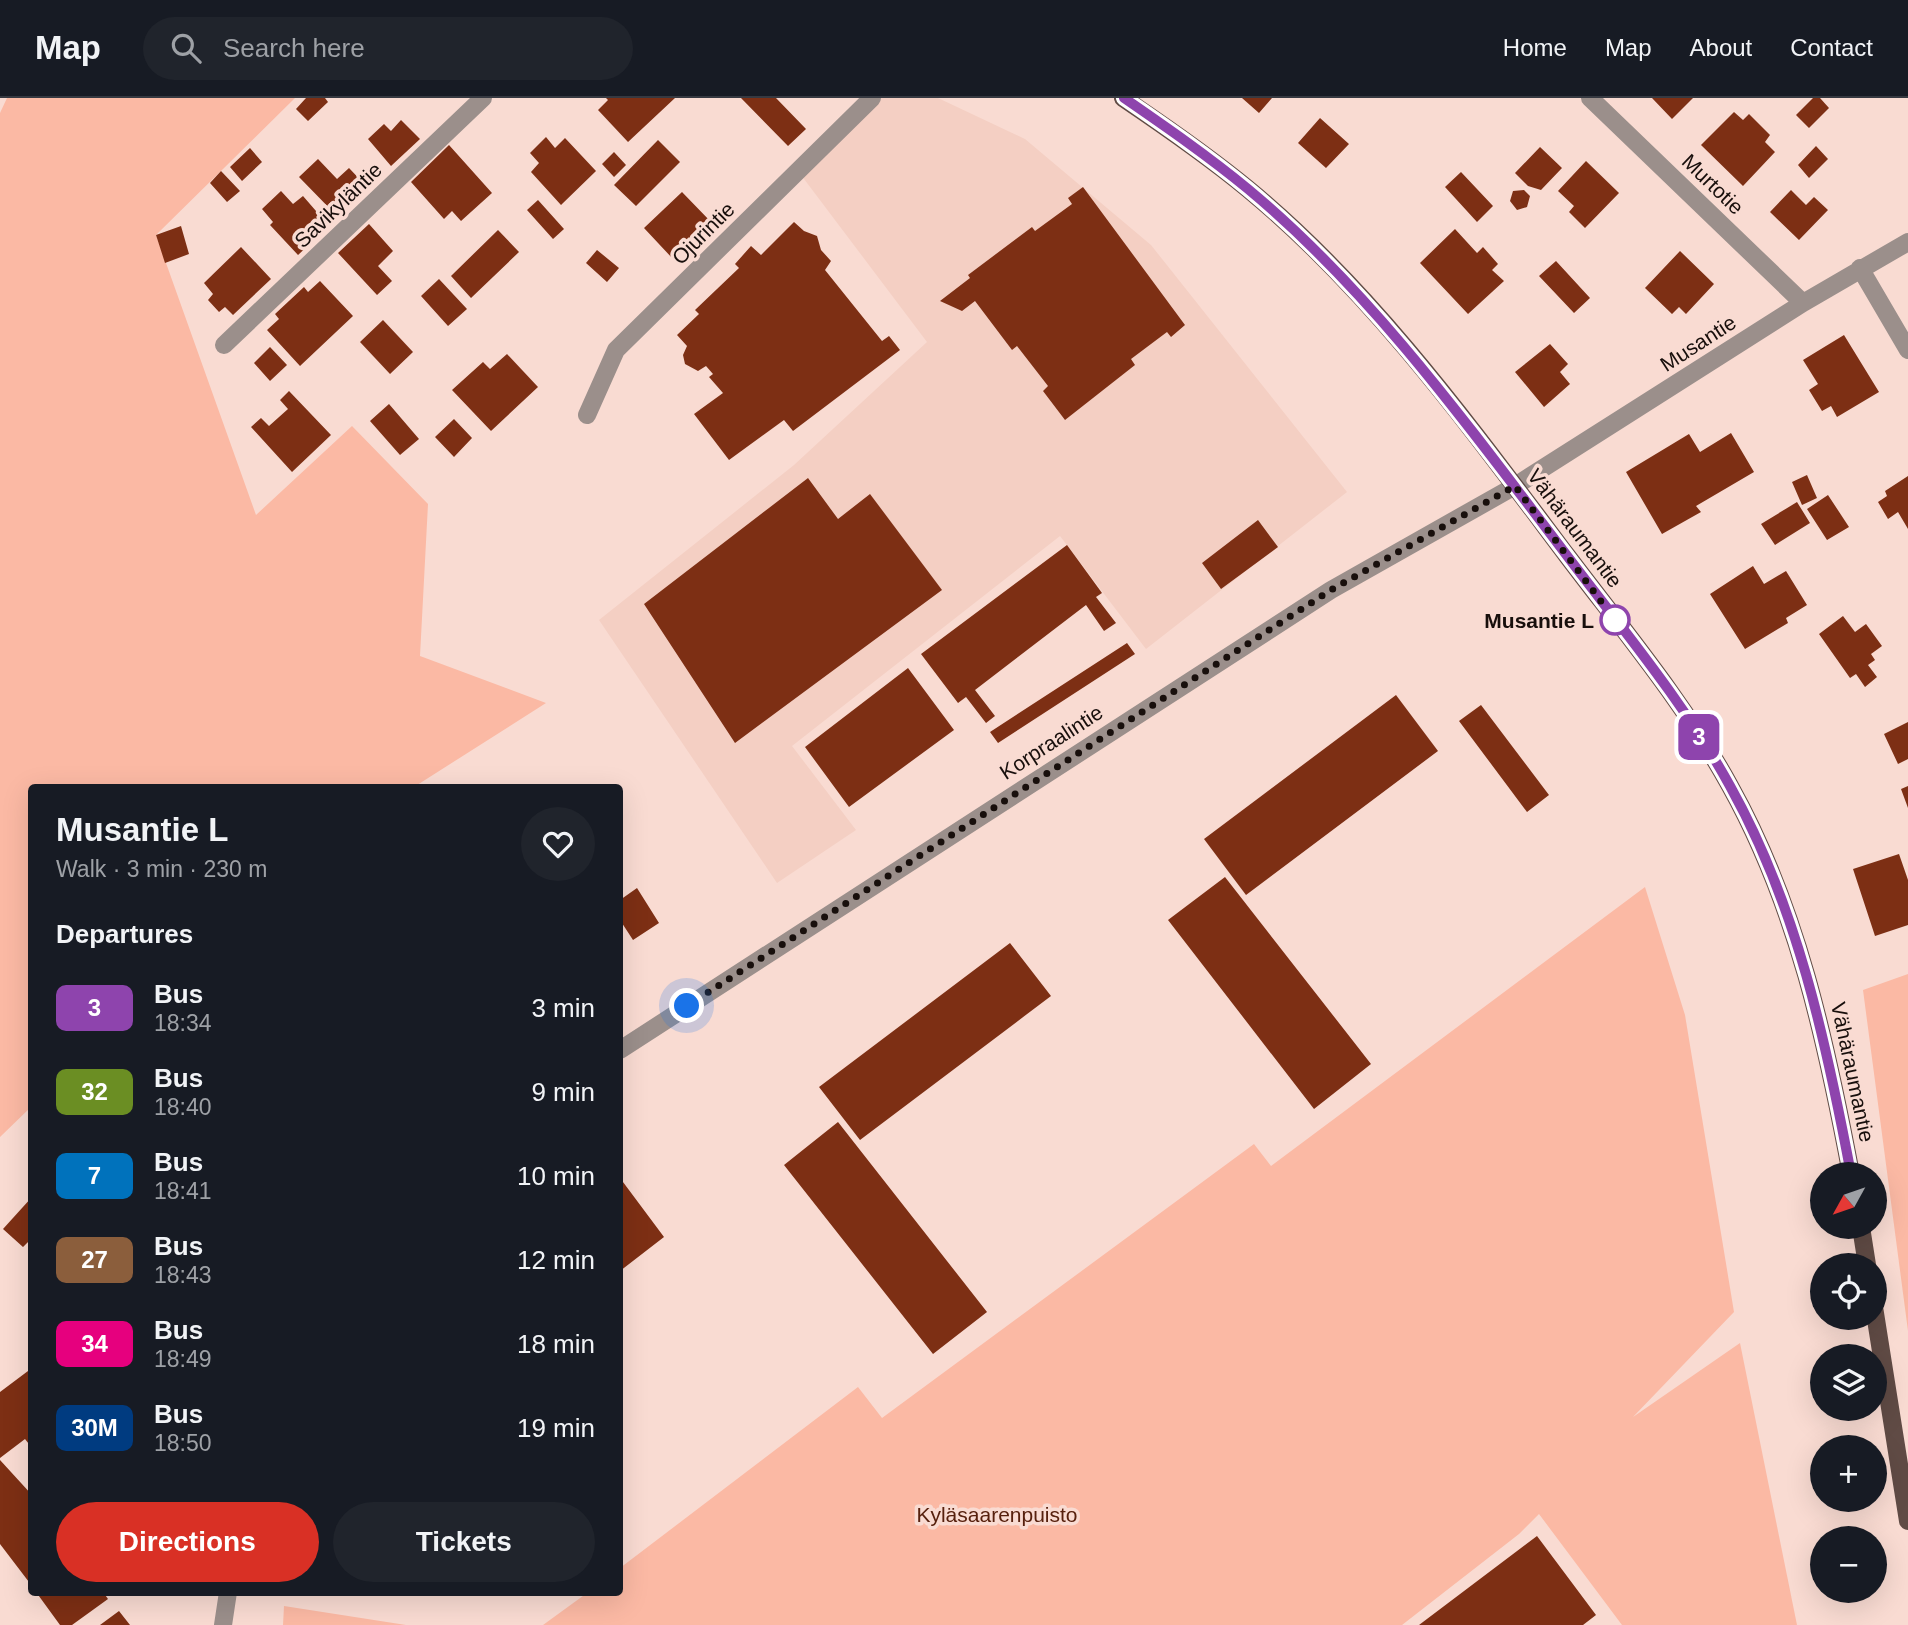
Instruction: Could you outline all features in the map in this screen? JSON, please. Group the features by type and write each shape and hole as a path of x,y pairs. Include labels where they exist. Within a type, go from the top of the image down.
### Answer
{"main road":[{"name":"Vähäraumantie","path":"1123,98 1180,136 1250,191 1314,250 1394,335 1515,486 1676,700 1731,787 1774,881 1809,980 1829,1054 1849,1162"},
{"path":"1878,1330 1908,1521"}],"street":[{"name":"Savikyläntie","path":"224,345 483,98"},
{"name":"Ojurintie","path":"587,415 616,350 872,98"},
{"name":"Murtotie","path":"1590,98 1803,303"},
{"name":"Musantie","path":"1515,486 1803,303 1908,242"},
{"path":"1860,268 1908,350"},
{"name":"Korpraalintie","path":"623,1048 1331,590 1515,486"},
{"path":"223,1625 227,1596"}],"shaded area":[{"path":"868,98 938,98 1025,139 1151,245 1347,492 1146,649 1060,536 792,746 856,830 777,883 599,620 794,465 927,342 798,171"}],"green space":[{"path":"7,98 295,98 156,235 256,515 352,426 428,504 420,656 546,703 419,784 28,784 28,1110 0,1137 0,113"},
{"name":"Kyläsaarenpuisto","path":"1645,887 1685,1015 1734,1312 1633,1417 1740,1343 1797,1625 1622,1625 1539,1514 1519,1534 1402,1625 543,1625 583,1596 623,1596 623,1566 858,1387 882,1418 1254,1144 1271,1166"},
{"path":"1908,974 1908,1331 1887,1162 1863,990"},
{"path":"284,1606 406,1625 283,1625"}],"building":[{"path":"306,98 325,98 328,102 308,121 296,109"},
{"path":"606,98 675,98 628,142 598,110 608,100"},
{"path":"741,98 776,98 806,129 788,146"},
{"path":"1242,98 1272,98 1259,113"},
{"path":"1652,98 1693,98 1672,119"},
{"path":"1813,98 1820,98 1829,108 1809,128 1796,115"},
{"path":"1734,112 1743,120 1749,114 1770,135 1765,142 1775,152 1743,186 1701,145"},
{"path":"1320,118 1349,144 1326,168 1298,143"},
{"path":"401,120 420,139 391,166 368,139 384,124 391,131"},
{"path":"546,137 555,148 565,138 596,171 561,205 531,172 539,163 530,153"},
{"path":"658,140 680,162 636,206 614,185"},
{"path":"449,145 492,193 461,221 452,211 444,219 411,182"},
{"path":"1816,146 1828,159 1809,178 1798,165"},
{"path":"1540,147 1562,168 1541,190 1528,186 1515,173"},
{"path":"250,148 262,162 242,181 230,167"},
{"path":"614,152 626,165 614,177 602,164"},
{"path":"318,159 337,179 349,168 368,188 338,217 299,177"},
{"path":"1586,161 1619,193 1585,228 1569,212 1574,206 1558,191"},
{"path":"221,171 240,191 227,202 210,183"},
{"path":"1461,172 1493,206 1477,222 1445,187"},
{"path":"1083,187 1185,325 1171,337 1167,332 1131,359 1135,365 1065,420 1043,391 1048,386 1017,346 1012,350 975,301 962,311 940,301 970,278 968,275 1032,227 1035,231 1072,204 1068,198"},
{"path":"1524,190 1530,196 1527,207 1517,210 1510,201 1513,191"},
{"path":"1791,190 1806,205 1814,197 1828,210 1799,240 1770,212"},
{"path":"281,191 293,204 303,196 329,226 298,255 270,225 273,222 262,209"},
{"path":"682,192 712,223 673,259 644,228"},
{"path":"538,200 564,229 553,239 527,210"},
{"path":"794,222 804,231 817,236 821,250 831,261 825,270 882,341 889,336 900,350 793,431 784,420 729,460 694,414 723,393 709,377 713,374 706,366 698,371 685,364 683,355 687,346 677,335 699,314 695,310 739,268 735,264 751,246 761,255"},
{"path":"369,224 393,251 378,266 392,281 377,295 338,253"},
{"path":"181,226 189,254 165,263 156,235"},
{"path":"1455,229 1477,253 1483,247 1498,264 1492,270 1504,281 1468,314 1420,263"},
{"path":"498,230 519,252 471,298 451,276"},
{"path":"241,247 271,279 233,315 225,307 219,312 208,300 213,294 204,283"},
{"path":"597,250 619,268 607,282 586,263"},
{"path":"1680,251 1714,284 1686,314 1679,307 1672,314 1645,288"},
{"path":"1556,261 1590,298 1574,313 1539,276"},
{"path":"439,279 467,309 448,326 421,296"},
{"path":"320,281 353,316 300,366 267,330 279,319 275,314 304,287 308,292"},
{"path":"383,320 413,352 390,374 360,342"},
{"path":"1844,335 1879,392 1837,417 1831,406 1822,411 1809,390 1818,384 1803,360"},
{"path":"1550,344 1568,364 1560,372 1570,384 1544,407 1515,372"},
{"path":"270,347 287,365 270,381 254,363"},
{"path":"507,354 538,387 491,431 452,390 483,362 490,369"},
{"path":"289,391 331,435 292,472 251,427 261,418 269,426 288,409 280,400"},
{"path":"389,404 419,439 400,455 370,421"},
{"path":"454,419 472,438 454,457 435,437"},
{"path":"1731,433 1754,472 1696,506 1701,512 1662,534 1626,472 1689,434 1700,452"},
{"path":"1807,475 1817,498 1802,505 1792,482"},
{"path":"1908,476 1908,529 1898,512 1888,519 1878,502 1887,496 1885,491"},
{"path":"808,478 838,519 870,494 942,590 735,743 644,604"},
{"path":"1828,495 1849,527 1827,540 1807,509"},
{"path":"1797,502 1810,523 1775,545 1761,524"},
{"path":"1258,520 1278,547 1221,589 1202,563"},
{"path":"1067,545 1102,593 1096,597 1116,623 1104,631 1086,605 975,690 995,716 986,723 966,697 958,703 921,654"},
{"path":"1753,566 1764,584 1786,571 1807,605 1786,618 1788,623 1745,649 1710,594"},
{"path":"1843,616 1855,632 1866,624 1882,646 1871,654 1875,660 1868,665 1877,677 1865,687 1856,674 1850,678 1819,634"},
{"path":"1127,643 1135,654 998,743 990,732"},
{"path":"908,668 954,730 849,807 805,747"},
{"path":"1396,695 1438,751 1246,895 1204,839"},
{"path":"1481,705 1549,795 1527,812 1459,721"},
{"path":"1908,722 1908,759 1898,764 1884,734"},
{"path":"1908,786 1908,808 1901,789"},
{"path":"1899,854 1908,880 1908,925 1875,936 1853,869"},
{"path":"1225,877 1371,1064 1314,1109 1168,920"},
{"path":"637,888 659,923 633,940 623,925 623,898"},
{"path":"1010,943 1051,996 860,1140 819,1087"},
{"path":"838,1122 987,1312 933,1354 784,1165"},
{"path":"623,1182 664,1237 623,1269"},
{"path":"28,1201 28,1242 23,1247 3,1229"},
{"path":"28,1371 28,1443 25,1439 0,1458 0,1392"},
{"path":"0,1460 28,1491 28,1581 0,1544"},
{"path":"1537,1536 1596,1615 1583,1625 1419,1625"},
{"path":"39,1596 106,1596 108,1599 72,1625 60,1625"},
{"path":"119,1611 130,1625 100,1625"}],"bus line":[{"name":"3","path":"1124,98 1180,136 1250,191 1314,250 1394,335 1455,409 1676,700 1731,787 1774,881 1809,980 1829,1054 1849,1162"}],"place":[{"name":"Musantie L","path":"1615,620"}],"route":[{"path":"687,1006 1331,590 1515,486 1615,620"}]}
